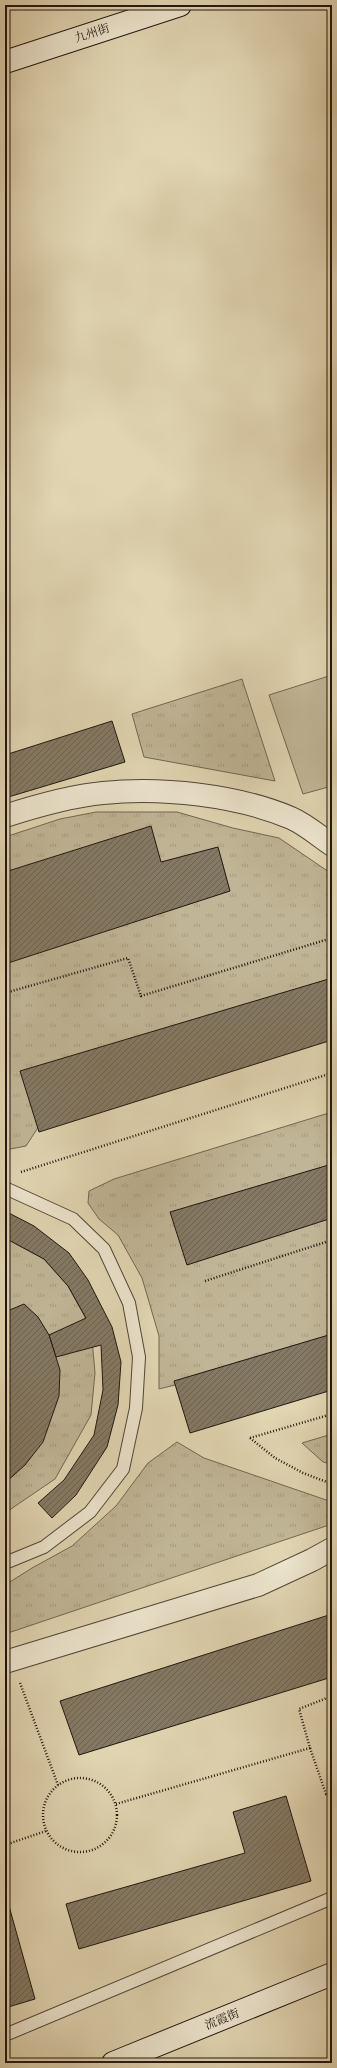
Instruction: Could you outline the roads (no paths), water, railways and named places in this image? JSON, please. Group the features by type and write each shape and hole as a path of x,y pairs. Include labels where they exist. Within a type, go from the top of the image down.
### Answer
{"street":[{"name":"九州街","path":"5,62 180,5"},
{"path":"5,816 39,806 102,793 159,792 228,799 292,818 332,845"},
{"path":"8,1661 258,1585 332,1549"},
{"name":"流霞街","path":"113,2063 332,1974"}],"lane":[{"path":"5,1188 73,1219 104,1249 129,1303 139,1357 136,1408 123,1469 90,1512 44,1547 5,1563"},
{"path":"5,2035 332,1898"}]}
